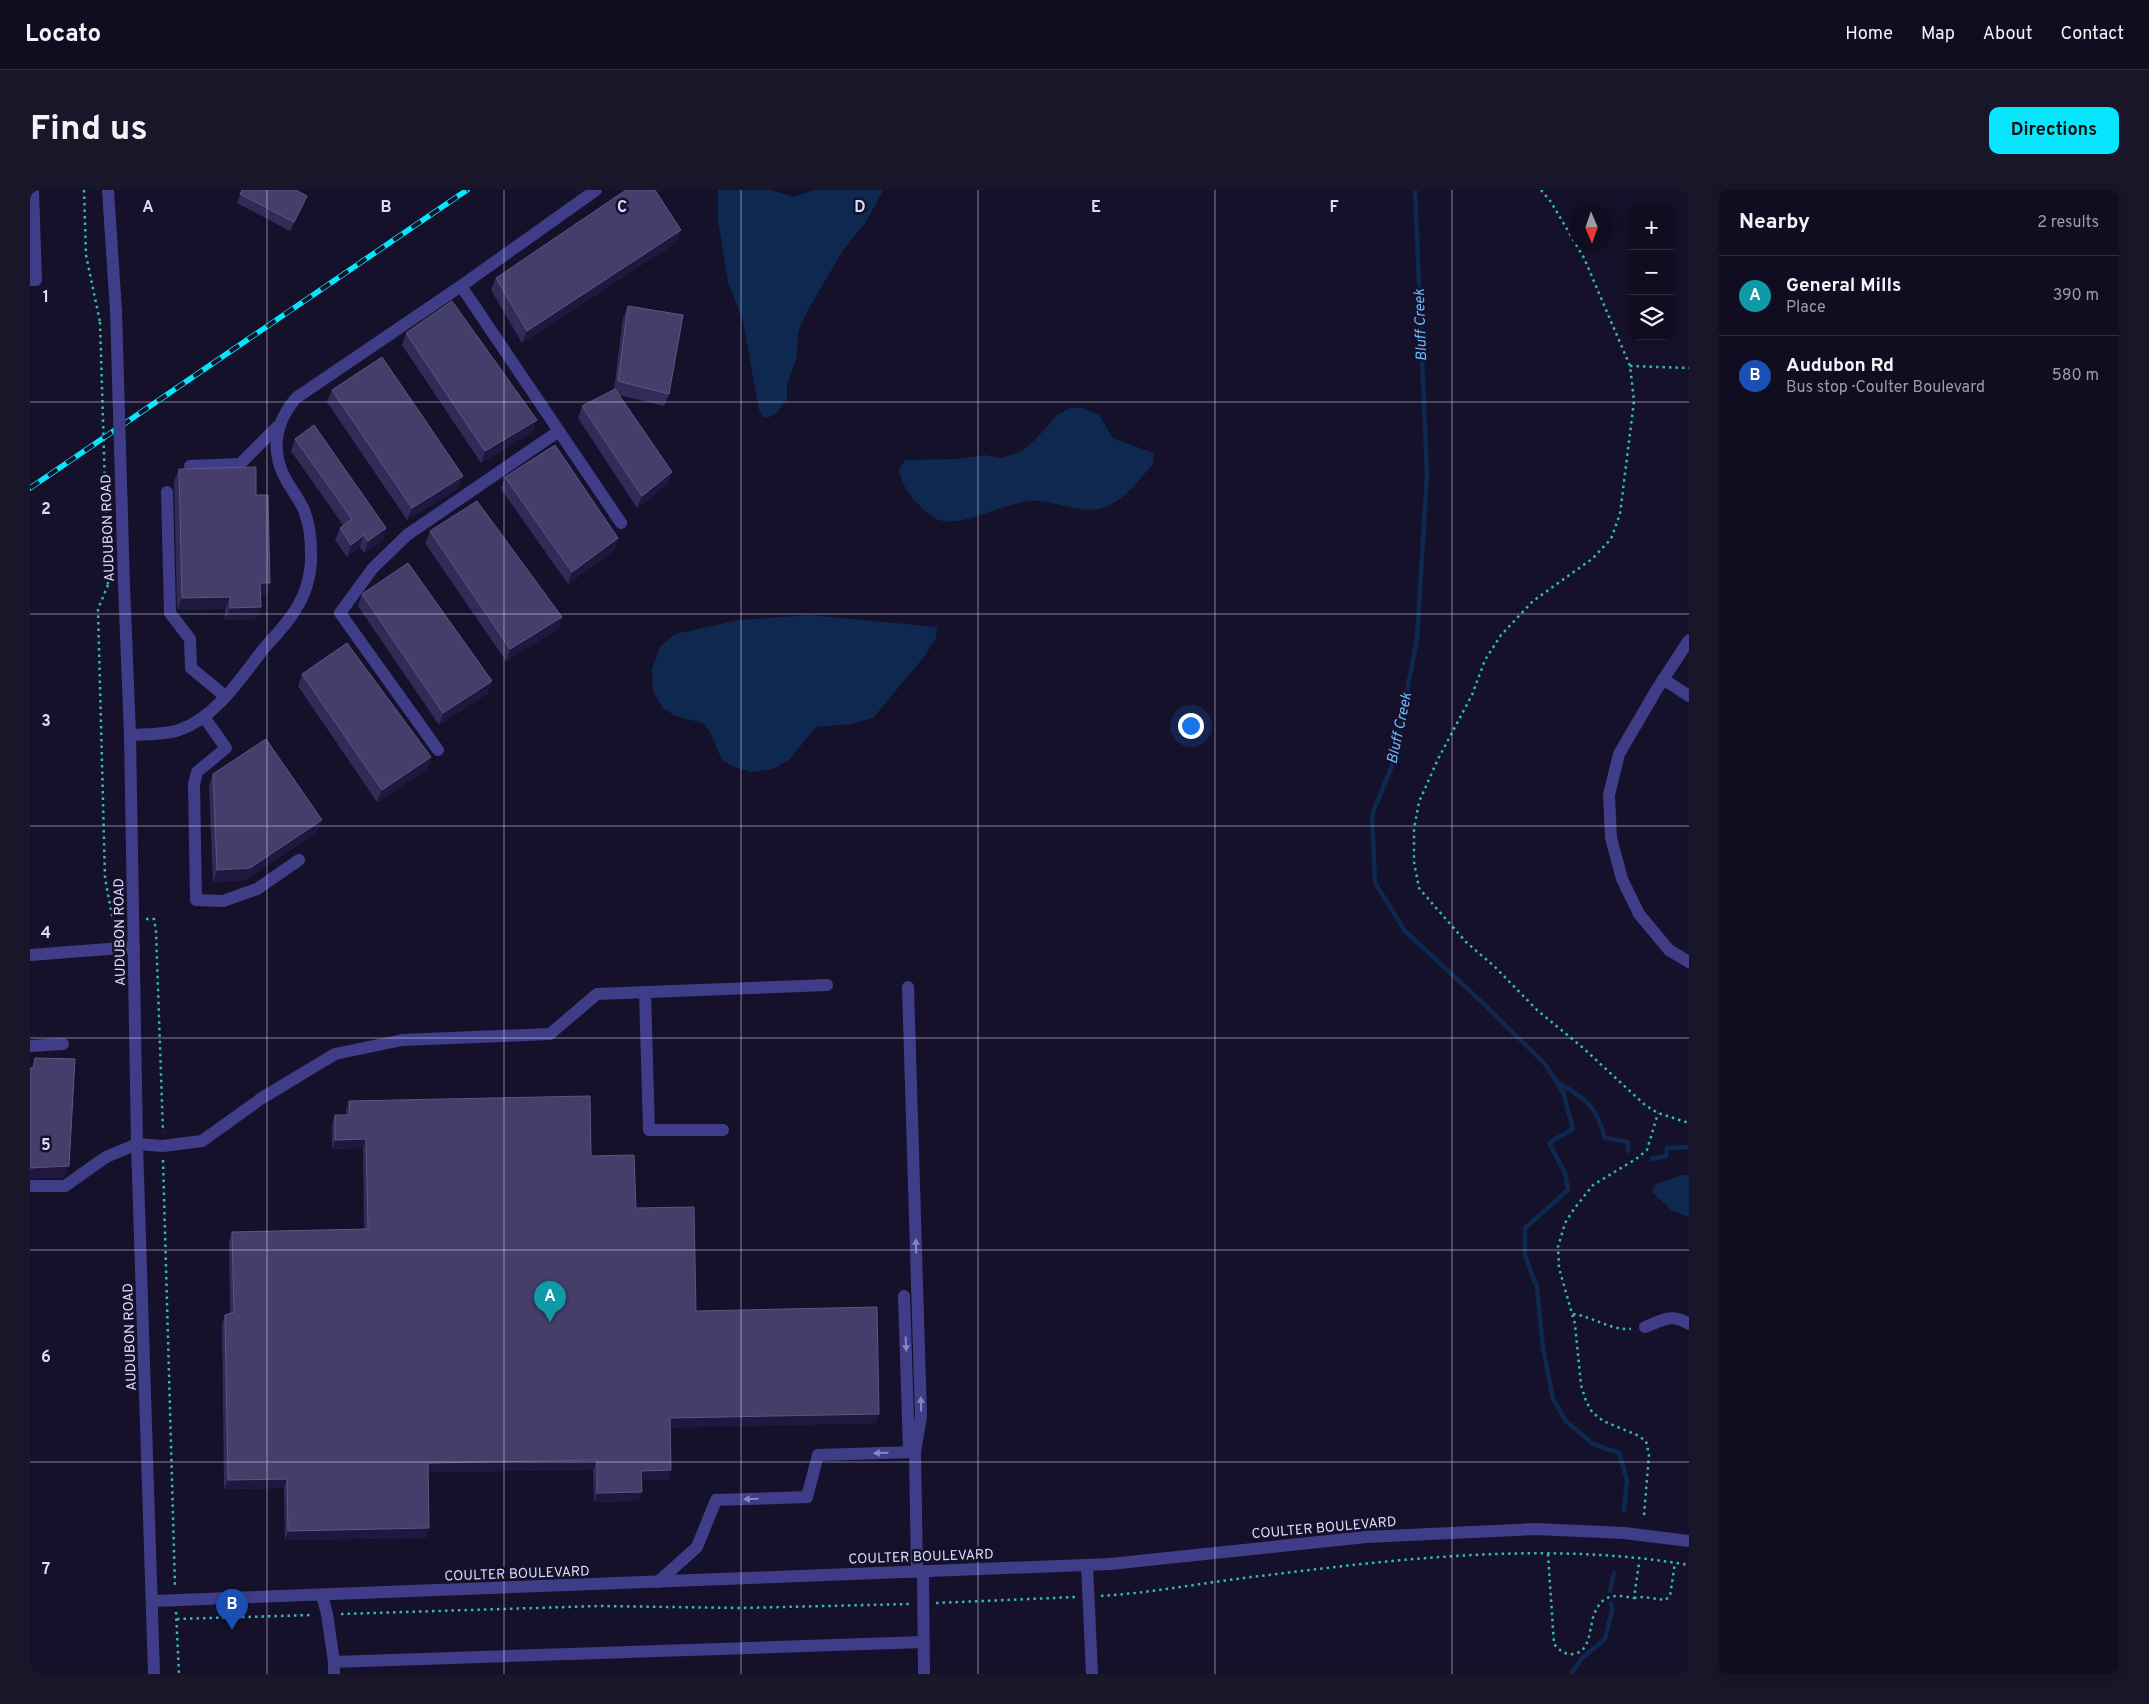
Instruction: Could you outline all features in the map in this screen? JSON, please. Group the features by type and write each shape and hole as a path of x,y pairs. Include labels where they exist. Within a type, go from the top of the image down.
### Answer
{"street":[{"path":"30,280 36,280 33,190"},
{"name":"AUDUBON ROAD","path":"108,190 116,311 130,735 137,1144 154,1674"},
{"path":"130,735 178,730 204,717 225,696 294,613 304,593 310,572 309,529 304,509 284,476 278,459 276,442 278,426 285,411 296,398 461,286 596,190"},
{"path":"461,286 621,523"},
{"path":"190,466 240,464 278,426"},
{"path":"438,750 340,613 373,568 407,536 559,431"},
{"path":"167,492 170,613 190,638 191,668 225,696"},
{"path":"1689,640 1663,679 1619,754 1610,794 1611,838 1622,879 1640,914 1670,950 1689,962"},
{"path":"1663,679 1689,696"},
{"path":"204,717 226,748 197,772 194,784 196,900 223,901 257,889 299,860"},
{"path":"30,955 134,947"},
{"path":"30,1186 65,1186 106,1157 137,1144 163,1146 202,1142 262,1098 335,1054 402,1040 550,1034 597,994 828,984"},
{"path":"908,987 921,1416 912,1452"},
{"path":"645,992 649,1130 723,1130"},
{"path":"30,1046 63,1044"},
{"path":"904,1296 917,1572 922,1604 924,1674"},
{"path":"1645,1327 1667,1318 1676,1317 1689,1324"},
{"path":"658,1582 697,1547 716,1500 807,1497 818,1455 912,1452"},
{"name":"COULTER BOULEVARD","path":"153,1601 322,1596 1087,1565 1366,1537 1536,1529 1624,1533 1689,1541"},
{"path":"1087,1565 1092,1674"},
{"path":"322,1596 327,1614 334,1668 923,1642"}],"path":[{"path":"84,190 86,255 100,322 108,585"},
{"path":"1541,190 1551,202 1584,258 1630,366 1634,402 1627,471 1620,514 1611,539 1592,559 1533,601 1501,635 1419,802 1414,829 1414,862 1419,888 1466,942 1537,1010 1582,1047 1645,1105 1658,1113 1689,1123"},
{"path":"1630,366 1689,368"},
{"path":"1644,1515 1649,1455 1646,1441 1637,1435 1603,1421 1592,1412 1586,1401 1581,1384 1579,1350 1573,1314 1559,1268 1558,1247 1565,1223 1593,1185 1636,1159 1647,1150 1658,1113"},
{"path":"1573,1314 1587,1316 1609,1328 1628,1329 1645,1327"},
{"path":"1548,1554 1554,1644 1559,1650 1568,1655 1577,1654 1582,1649 1590,1637 1594,1614 1599,1604 1607,1598 1615,1596 1634,1598 1643,1596 1668,1599 1675,1563"},
{"path":"177,1619 599,1606 741,1608 1001,1602 1089,1597 1429,1557 1548,1554 1598,1555 1689,1565"},
{"path":"1634,1598 1639,1563"}],"water":[{"path":"718,190 771,190 794,197 813,190 883,190 866,222 844,249 809,308 798,332 797,357 787,384 787,399 778,411 770,417 763,417 759,410 743,321 728,282 718,220"},
{"path":"1070,408 1083,408 1099,415 1113,438 1153,453 1154,463 1131,489 1111,505 1094,510 1084,510 1048,502 1031,501 964,520 943,521 923,509 913,499 904,485 899,469 905,460 958,459 985,455 1001,458 1020,452 1035,440 1057,415"},
{"path":"810,615 937,627 936,638 924,657 873,718 852,724 816,727 790,759 773,769 751,772 732,766 722,760 710,732 703,723 675,716 662,707 653,691 652,669 660,647 675,634 739,620"},
{"path":"1682,1175 1689,1175 1689,1217 1671,1210 1652,1192 1656,1184"}],"building":[{"path":"242,190 296,190 307,196 294,222 240,194"},
{"path":"626,190 655,190 681,230 527,331 496,278"},
{"path":"452,301 537,420 485,451 406,333"},
{"path":"628,306 683,315 669,394 618,381"},
{"path":"382,357 463,476 412,508 332,390"},
{"path":"615,389 672,472 642,496 582,406"},
{"path":"314,425 386,528 368,541 364,535 351,545 340,528 352,519 295,439"},
{"path":"555,445 618,538 572,572 505,477"},
{"path":"256,467 256,495 268,495 270,583 260,583 261,607 230,608 230,597 182,598 179,469"},
{"path":"477,501 562,617 510,649 430,531"},
{"path":"408,563 492,681 443,713 362,594"},
{"path":"347,643 431,757 382,790 302,674"},
{"path":"266,739 322,820 250,868 217,870 213,774"},
{"path":"35,1058 75,1059 69,1166 30,1168 30,1068 33,1068"},
{"path":"590,1096 591,1156 634,1155 636,1208 694,1207 696,1311 877,1307 879,1414 670,1418 671,1470 641,1471 642,1492 597,1493 597,1460 428,1463 429,1528 288,1531 287,1479 228,1480 225,1315 234,1312 232,1232 368,1229 366,1139 335,1140 335,1115 350,1115 349,1101"}],"waterway":[{"name":"Bluff Creek","path":"1415,190 1427,475 1417,638 1394,761 1372,815 1375,883 1405,931 1545,1064 1563,1092 1573,1129 1549,1143 1565,1173 1568,1190 1525,1228 1525,1255 1537,1288 1543,1348 1553,1399 1566,1421 1593,1444 1619,1453 1627,1480 1624,1511"},
{"name":"Bluff Creek","path":"1557,1082 1583,1098 1594,1110 1605,1138 1628,1142 1628,1151"},
{"name":"Bluff Creek","path":"1652,1159 1666,1156 1667,1148 1689,1147"},
{"path":"1610,1591 1614,1573"},
{"path":"1571,1674 1582,1658 1605,1639 1612,1610 1611,1603"}],"railway":[{"path":"30,488 467,190"}],"place":[{"name":"General Mills","path":"550,1322"},
{"name":"Audubon Rd","path":"232,1630"}]}
